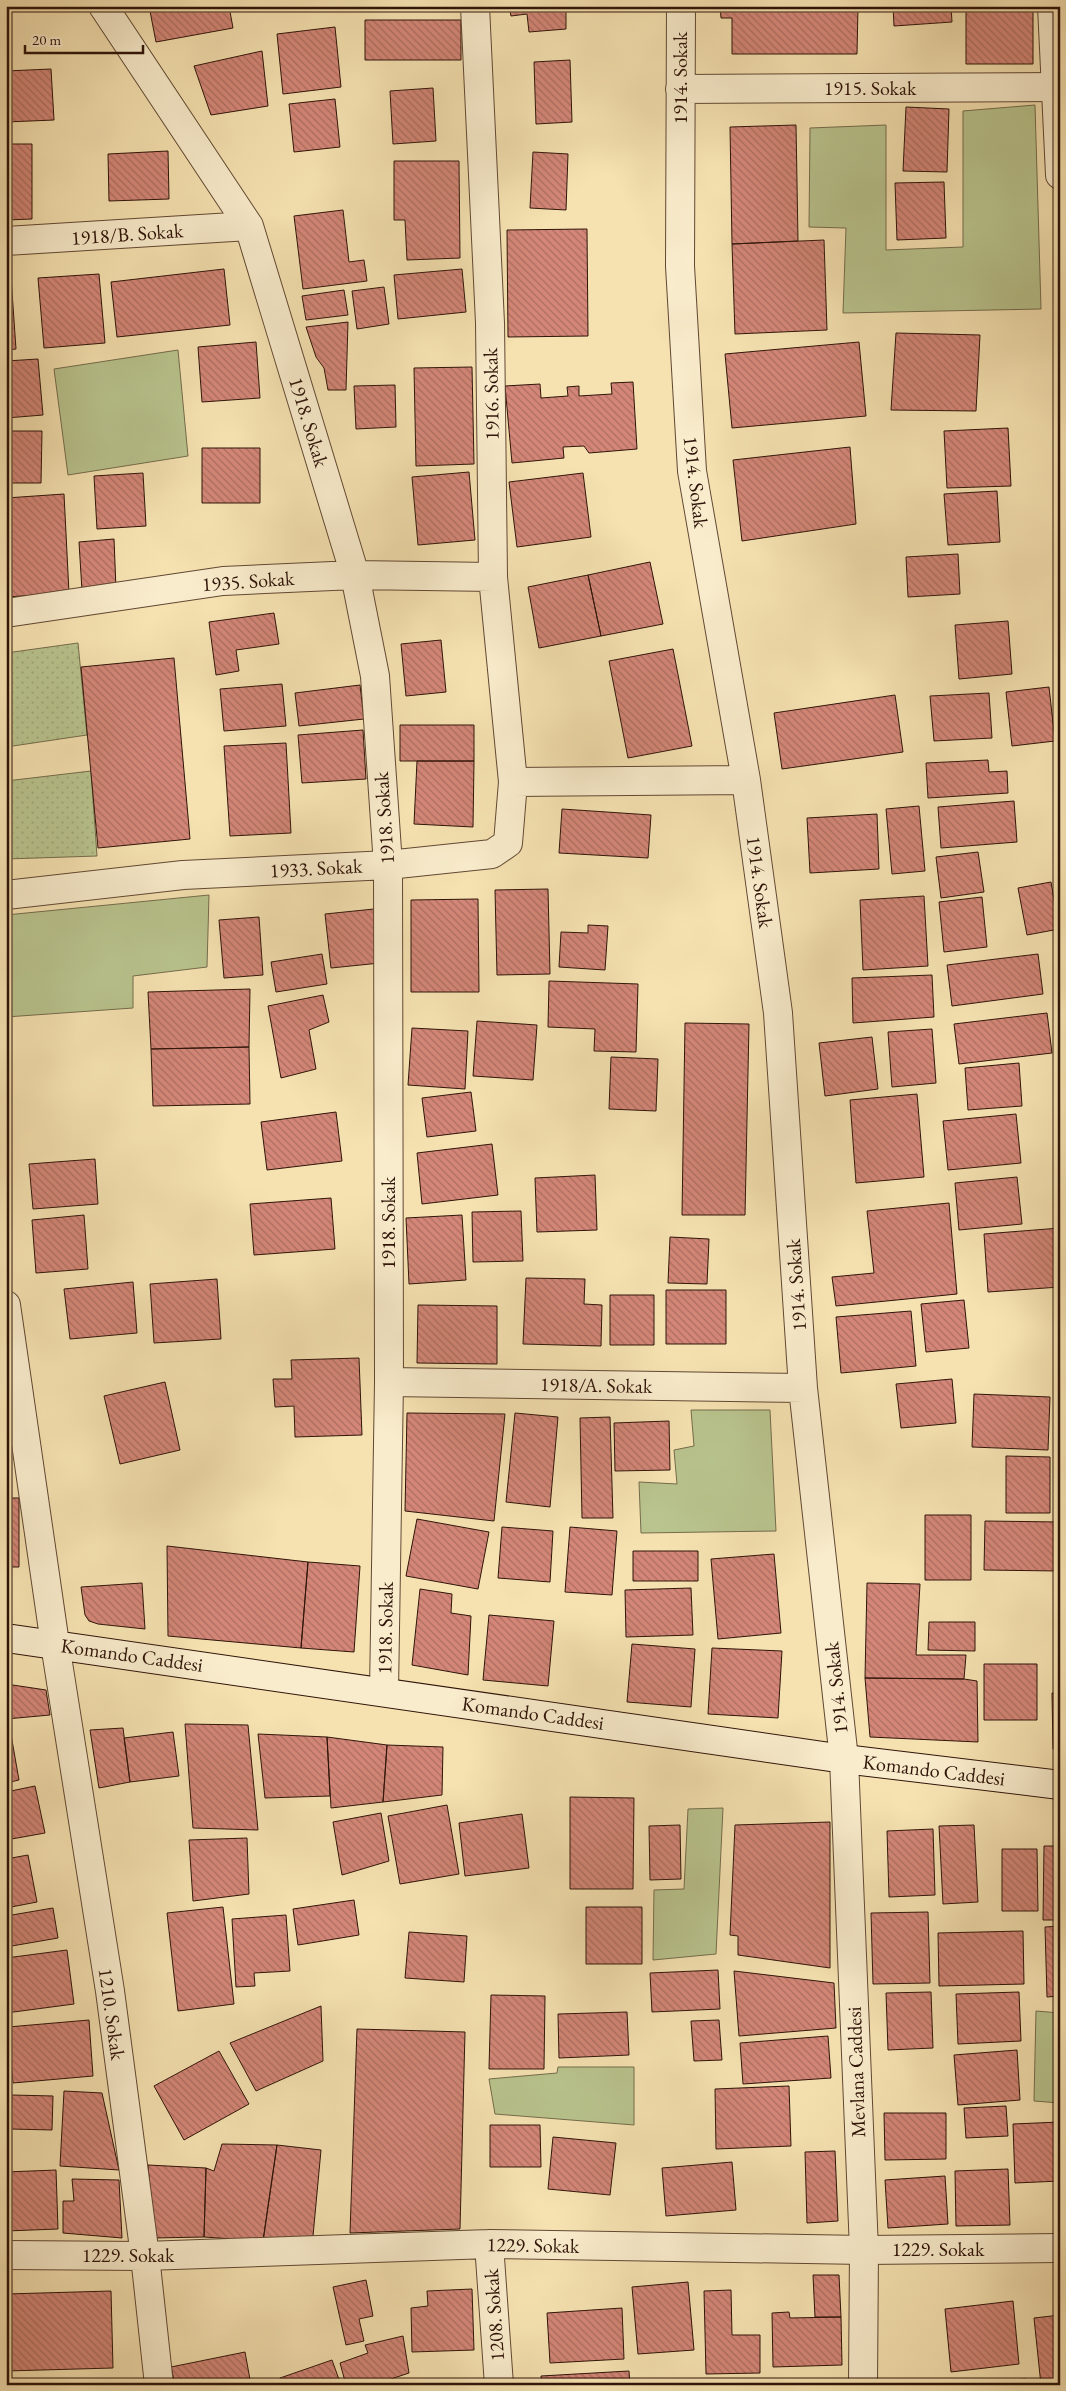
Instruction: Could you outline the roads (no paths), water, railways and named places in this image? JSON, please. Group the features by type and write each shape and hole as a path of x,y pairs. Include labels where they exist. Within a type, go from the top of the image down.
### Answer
{"street":[{"name":"1918. Sokak","path":"103,6 249,226 355,575 375,676 388,865 389,1382 384,1691"},
{"name":"1916. Sokak","path":"475,6 490,323 492,577 513,782"},
{"name":"1914. Sokak","path":"680,6 680,266 692,471 746,780 778,1013 803,1388 844,1759"},
{"path":"1052,6 1060,175"},
{"name":"1915. Sokak","path":"680,88 1057,87"},
{"name":"1918/B. Sokak","path":"6,241 249,226"},
{"name":"1935. Sokak","path":"6,613 223,581 355,575 492,577"},
{"path":"513,782 746,780"},
{"name":"1933. Sokak","path":"6,895 183,875 388,865 492,854 508,843 513,782"},
{"name":"1210. Sokak","path":"6,1305 55,1644 110,1991 145,2256 159,2385"},
{"name":"1918/A. Sokak","path":"389,1382 803,1388"},
{"name":"Komando Caddesi","path":"6,1638 384,1691 844,1759 1060,1785"},
{"name":"Mevlana Caddesi","path":"844,1759 864,2250 863,2385"},
{"name":"1229. Sokak","path":"6,2254 145,2256 489,2244 864,2250 1060,2248"},
{"name":"1208. Sokak","path":"489,2244 499,2385"}]}
